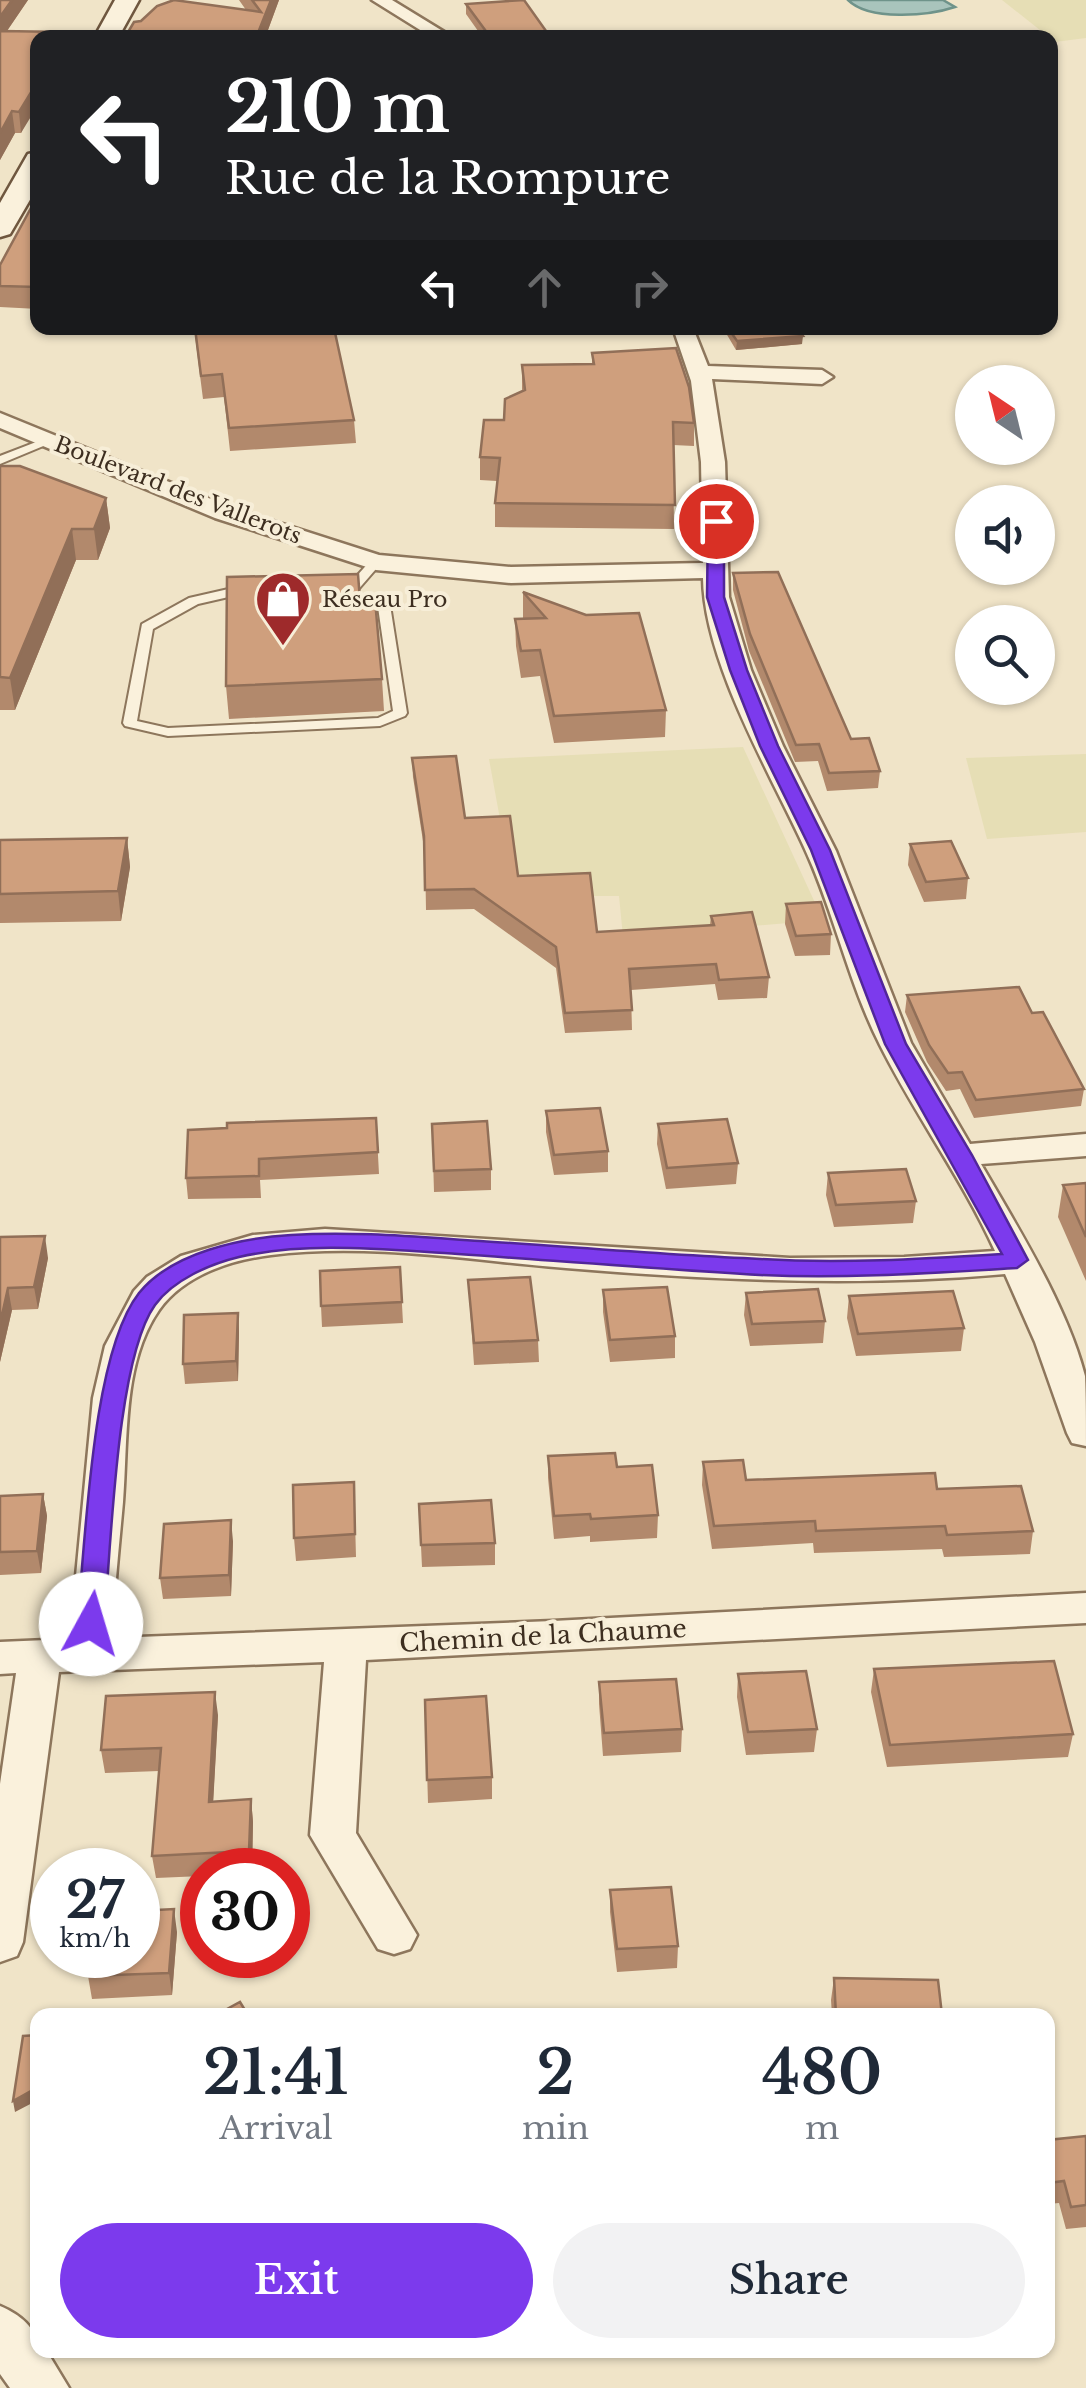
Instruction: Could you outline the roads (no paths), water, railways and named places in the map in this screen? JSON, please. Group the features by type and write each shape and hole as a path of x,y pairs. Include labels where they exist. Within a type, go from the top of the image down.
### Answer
{"main road":[{"path":"110,30 126,0"},
{"path":"0,228 30,174"}],"street":[{"path":"380,0 432,30"},
{"path":"686,335 699,372 714,462 716,597 727,636 769,746 821,850 895,1044 1017,1260 1054,1342 1086,1433"},
{"path":"699,372 822,377"},
{"name":"Boulevard des Vallerots","path":"0,420 224,512 376,562 510,575 715,570"},
{"path":"961,1155 1086,1145"},
{"path":"90,1655 115,1389 131,1324 150,1295 181,1271 233,1251 290,1242 396,1243 764,1267 890,1268 1017,1260"},
{"name":"Chemin de la Chaume","path":"20,1658 1086,1608"},
{"path":"342,1645 346,1664 333,1835 394,1935"},
{"path":"0,1942 20,1658"},
{"path":"0,2331 42,2388"}],"lane":[{"path":"0,460 50,440"},
{"path":"348,593 376,562"},
{"path":"246,589 348,593 384,605 400,712 380,722 168,732 130,723 147,627 194,601 246,589"}],"water":[{"path":"848,0 943,0 955,7 930,13 884,14"}],"place":[{"name":"Réseau Pro","path":"283,648"}]}
